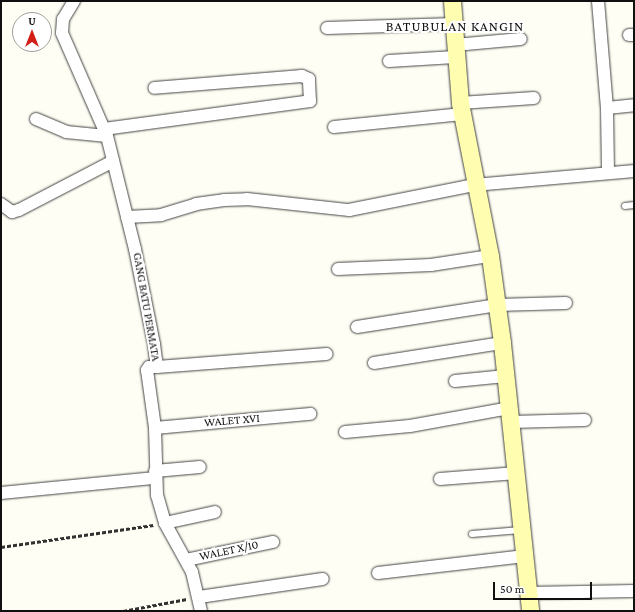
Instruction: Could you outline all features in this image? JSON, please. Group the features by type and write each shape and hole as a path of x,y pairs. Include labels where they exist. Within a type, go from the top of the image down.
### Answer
{"street":[{"name":"GANG BATU PERMATA","path":"74,1 63,19 62,33 106,132 127,217 154,344 157,367 149,367 147,370 155,428 155,475 165,523 186,560 200,597 201,611"},
{"path":"452,1 461,109 474,185 490,256 502,343 523,529 530,611"},
{"path":"598,1 606,108 608,172"},
{"path":"327,28 454,24"},
{"path":"389,61 521,39"},
{"path":"36,119 66,132 106,132 310,101 308,78 302,76 154,88"},
{"path":"334,127 534,98"},
{"path":"606,108 634,105"},
{"path":"1,204 12,212 19,210 113,162"},
{"path":"127,217 162,215 196,204 224,200 247,200 349,210 474,185 608,172 634,171"},
{"path":"338,269 431,265 490,256"},
{"path":"357,327 497,305 566,303"},
{"path":"374,363 502,343"},
{"path":"157,367 327,354"},
{"path":"455,381 506,376"},
{"name":"WALET XVI","path":"155,428 310,414"},
{"path":"345,432 510,415 585,420"},
{"path":"1,494 155,475 200,467"},
{"path":"440,479 517,473"},
{"path":"165,523 215,512"},
{"name":"WALET X/10","path":"186,560 273,542"},
{"path":"378,573 525,556"},
{"path":"200,597 323,579"},
{"path":"528,593 634,591"}],"lane":[{"path":"625,206 634,205"},
{"path":"472,534 523,529"}],"path":[{"path":"1,547 165,523"},
{"path":"123,611 200,597"}],"district":[{"name":"BATUBULAN KANGIN","path":"455,26"}]}
